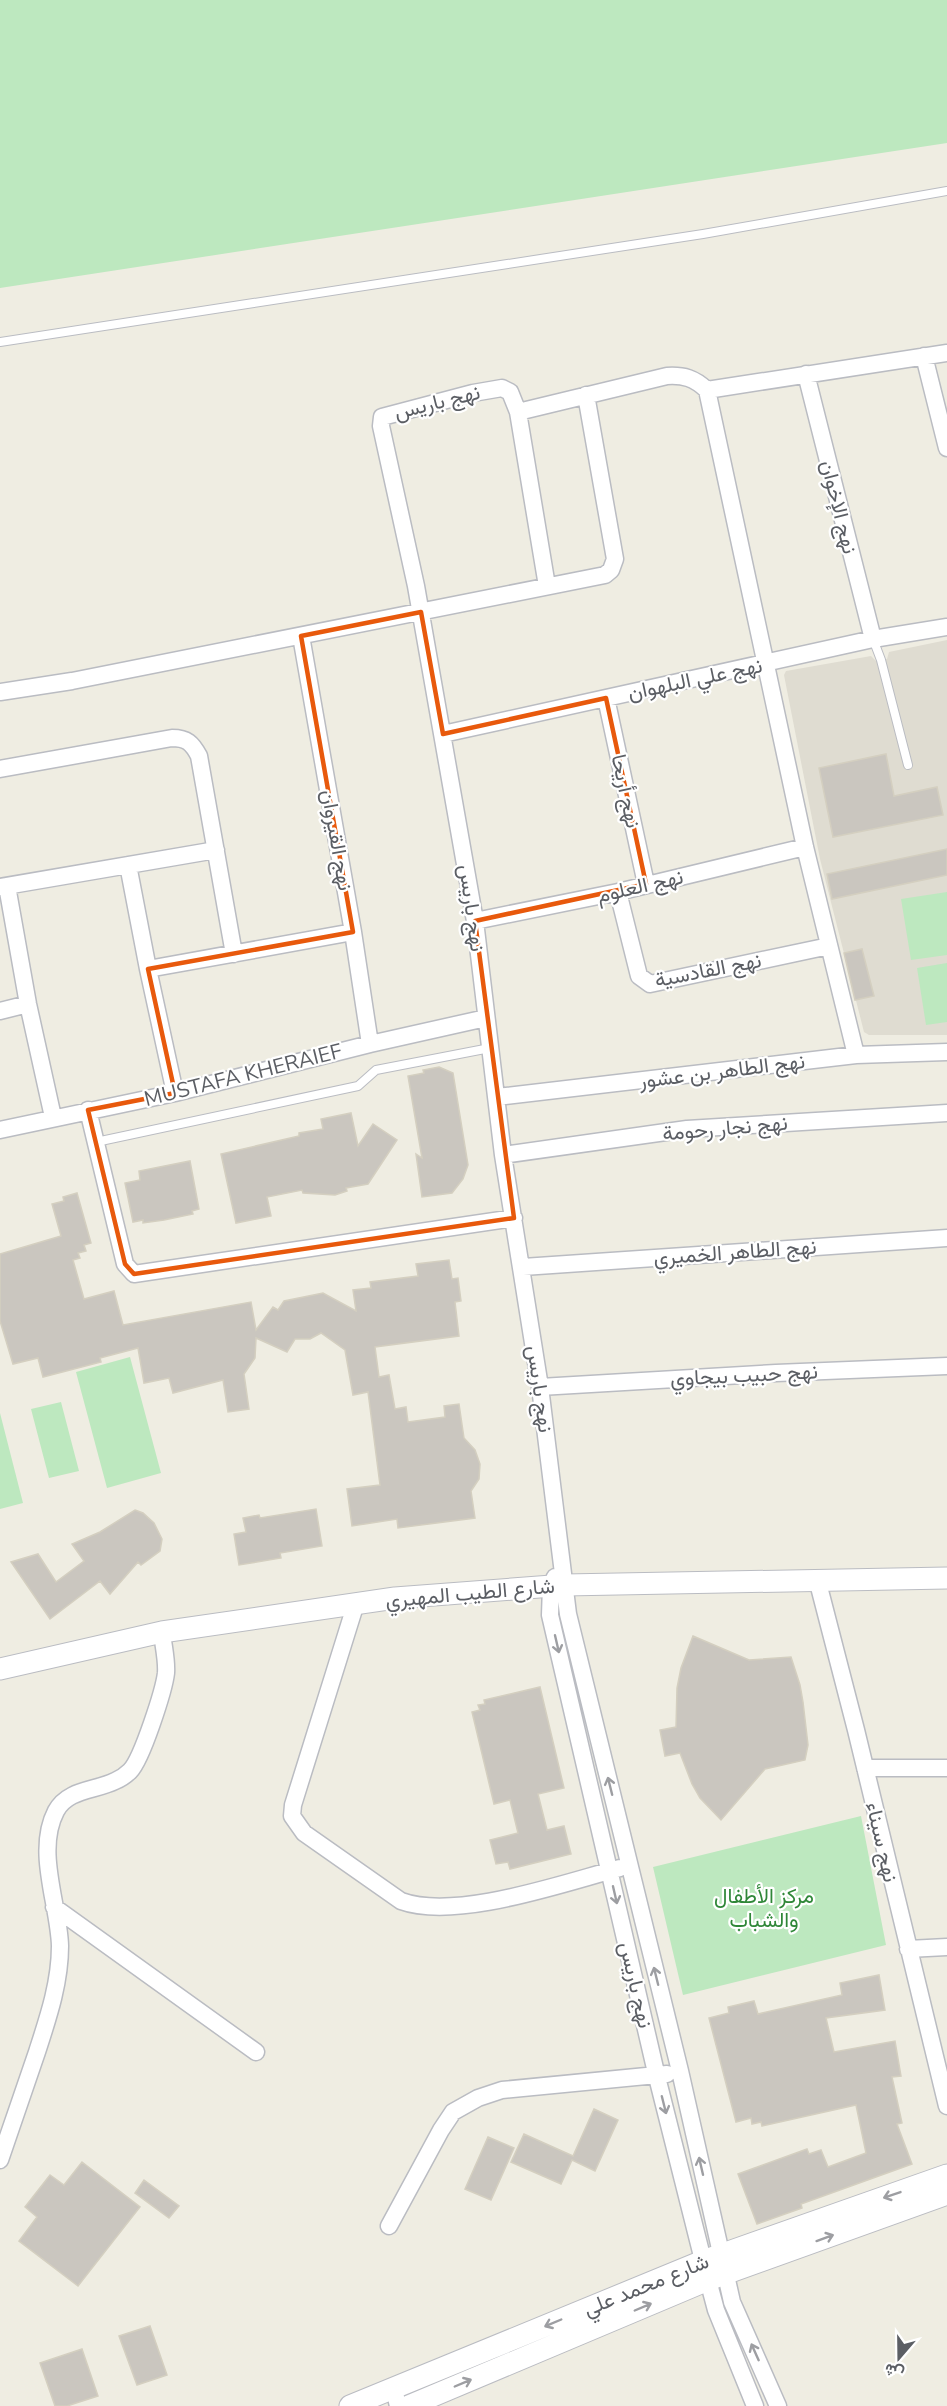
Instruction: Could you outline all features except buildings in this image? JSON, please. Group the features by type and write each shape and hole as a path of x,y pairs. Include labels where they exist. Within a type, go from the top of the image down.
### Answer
{"street":[{"path":"707,390 947,353"},
{"path":"924,356 947,448"},
{"name":"نهج الإخوان","path":"806,374 873,639"},
{"path":"547,586 518,412 647,380 681,375 692,378 707,390 805,847 856,1055"},
{"name":"نهج باريس","path":"518,412 510,392 502,387 387,414 381,418 381,426 421,612 475,921 504,1155 523,1267 562,1558 558,1586 550,1615 657,2077 715,2267 778,2406"},
{"path":"0,692 72,681 605,575 611,570 615,559 586,395"},
{"name":"نهج علي البلهوان","path":"443,734 873,639 947,627"},
{"name":"نهج القيروان","path":"301,636 353,932 370,1044"},
{"name":"نهج أريحا","path":"606,698 646,884"},
{"path":"0,769 172,738 188,740 199,756 234,954"},
{"name":"نهج العلوم","path":"475,921 618,892 805,847"},
{"path":"53,1117 4,886 216,850"},
{"path":"128,866 175,1093"},
{"name":"نهج القادسية","path":"618,892 639,976 650,984 829,945"},
{"path":"148,969 353,932"},
{"path":"0,1011 28,1004"},
{"name":"MUSTAFA KHERAIEF","path":"0,1130 175,1093 370,1044 486,1018"},
{"name":"نهج الطاهر بن عشور","path":"497,1097 856,1055 947,1052"},
{"path":"88,1110 125,1264 134,1274 514,1218"},
{"name":"نهج نجار رحومة","path":"504,1155 687,1130 947,1113"},
{"name":"نهج الطاهر الخميري","path":"523,1267 947,1238"},
{"name":"نهج حبيب بيجاوي","path":"540,1387 947,1366"},
{"name":"شارع الطيب المهيري","path":"0,1669 162,1632 356,1603 558,1586 947,1578"},
{"name":"نهج سيناء","path":"817,1579 947,2106"},
{"name":"نهج باريس","path":"558,1586 568,1614 680,2071 715,2267 716,2310 755,2406"},
{"path":"356,1603 293,1805 292,1816 304,1833 401,1901 416,1907 458,1906 516,1895 629,1865"},
{"path":"0,2160 50,2013 59,1972 60,1944 49,1868 51,1828 56,1812 65,1800 107,1785 131,1770 141,1753 165,1676 162,1632"},
{"path":"865,1768 947,1768"},
{"path":"54,1907 256,2052"},
{"path":"908,1949 947,1947"},
{"path":"389,2226 453,2112 478,2098 502,2090 657,2077 680,2071"},
{"name":"شارع محمد علي","path":"350,2406 396,2398 947,2175"},
{"name":"شارع محمد علي","path":"409,2406 715,2267 947,2194"}],"lane":[{"path":"0,342 703,234 947,191"},
{"path":"873,639 881,660 908,765"},
{"path":"96,1142 358,1086 376,1070 490,1048"}],"highlighted area":[{"path":"421,612 443,734 606,698 646,884 475,921 514,1218 134,1274 125,1264 88,1110 175,1093 148,969 353,932 301,636"}],"shaded area":[{"path":"947,640 947,1035 869,1035 864,1032 820,859 784,675 786,671 871,656 876,661 887,659 889,652"}],"green space":[{"path":"0,0 947,0 947,143 0,288"},
{"path":"947,892 947,955 911,960 901,899"},
{"path":"947,963 947,1022 926,1025 917,968"},
{"path":"130,1357 161,1473 107,1488 76,1372"},
{"path":"61,1402 79,1471 49,1478 31,1409"},
{"path":"0,1413 23,1503 0,1509"},
{"name":"مركز الأطفال والشباب","path":"861,1816 886,1945 683,1995 653,1867"}]}
